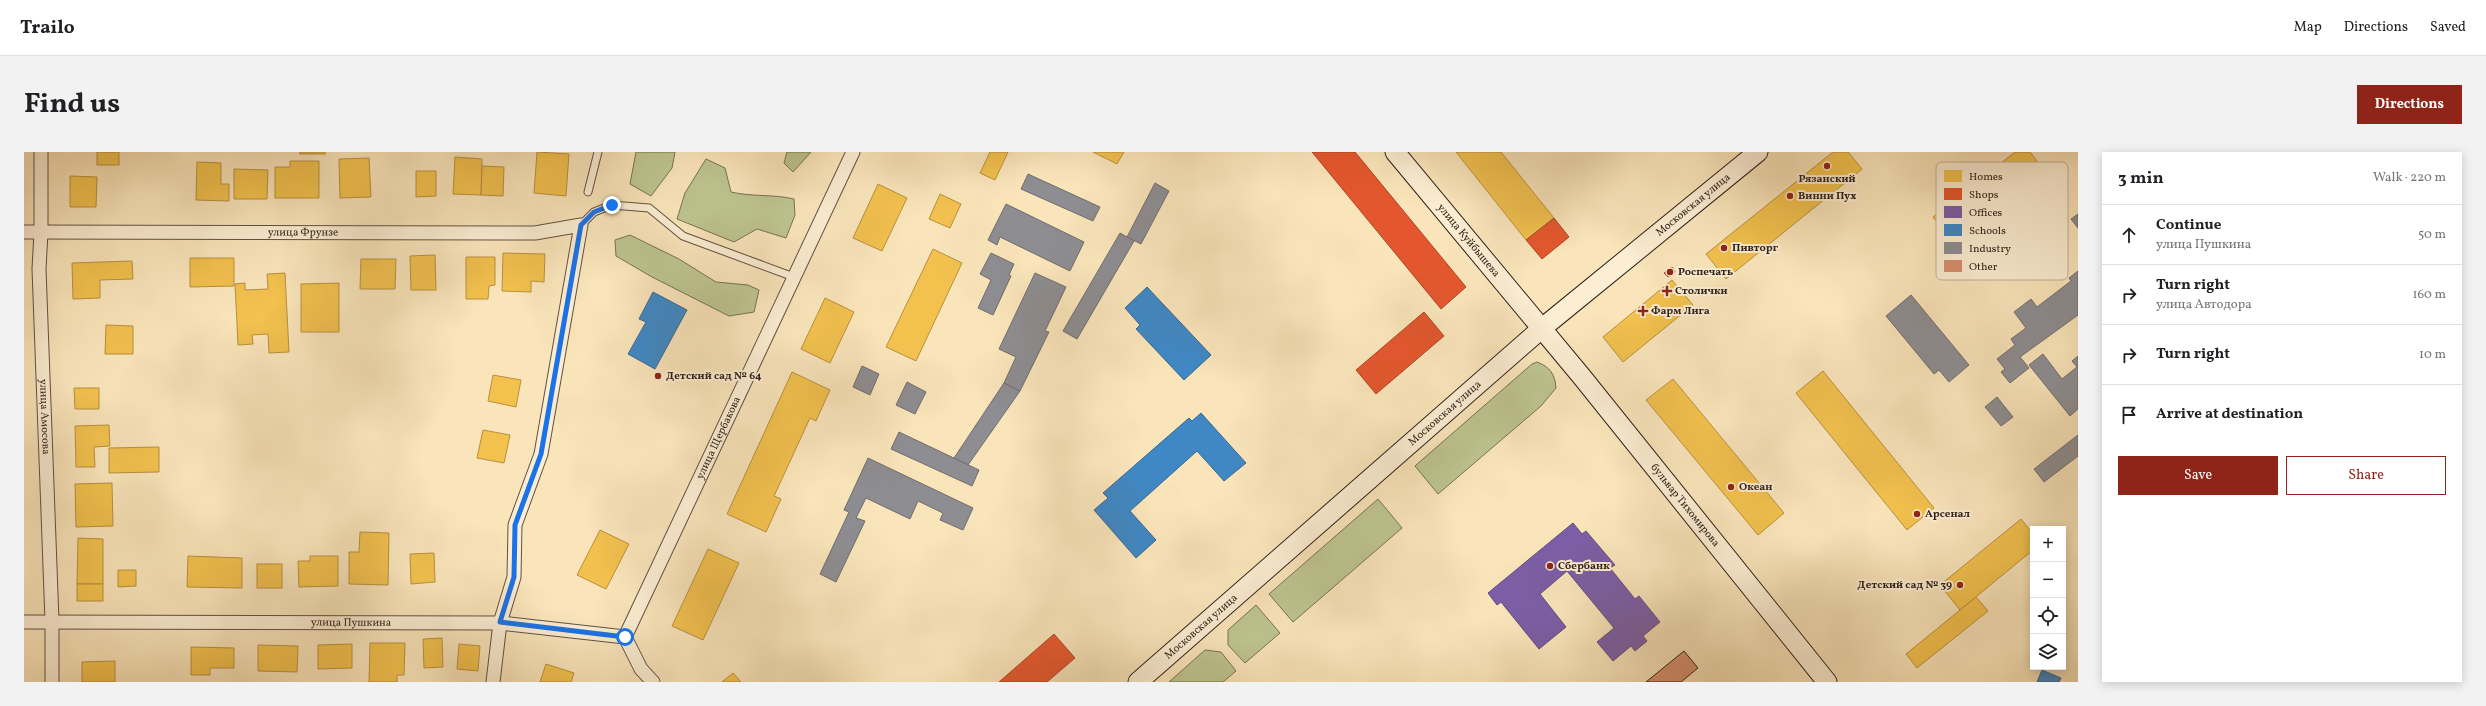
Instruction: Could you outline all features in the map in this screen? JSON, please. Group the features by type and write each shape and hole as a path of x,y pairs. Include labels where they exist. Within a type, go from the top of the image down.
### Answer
{"main road":[{"name":"улица Куйбышева","path":"1395,152 1541,329"},
{"name":"Московская улица","path":"1138,682 1541,329 1758,152"},
{"name":"бульвар Тихомирова","path":"1541,329 1827,682"}],"street":[{"name":"улица Амосова","path":"41,152 41,232 39,269 52,621 52,682"},
{"name":"улица Щербакова","path":"625,637 853,152"},
{"name":"улица Фрунзе","path":"24,232 535,233 581,225"},
{"path":"493,682 500,622 514,577 515,525 541,454 581,225"},
{"name":"улица Пушкина","path":"24,622 500,622 625,637"},
{"path":"625,637 641,669 653,682"}],"lane":[{"path":"588,192 598,152"},
{"path":"581,225 594,212 612,205 649,208 683,236 794,277"}],"green space":[{"path":"636,152 675,152 672,168 651,196 630,184"},
{"path":"787,152 811,152 793,172 784,163"},
{"path":"706,159 725,168 731,192 778,196 794,199 795,215 786,238 757,229 734,242 677,219 685,193"},
{"path":"630,235 679,259 716,282 748,285 759,290 754,312 729,316 652,277 616,256 615,240"},
{"path":"1537,362 1545,366 1551,372 1556,388 1541,406 1438,494 1415,466 1532,364"},
{"path":"1378,499 1402,528 1293,622 1269,594"},
{"path":"1256,605 1280,633 1245,663 1228,645 1228,630"},
{"path":"1205,650 1221,652 1236,671 1223,682 1169,682"}],"building: Homes":[{"path":"97,152 119,152 119,165 97,165"},
{"path":"300,152 325,152 325,154 300,154"},
{"path":"537,152 569,154 566,196 534,193"},
{"path":"990,152 1008,152 995,180 980,173"},
{"path":"1093,152 1124,152 1117,164"},
{"path":"1456,152 1501,152 1554,218 1526,240"},
{"path":"1833,152 1848,152 1862,169 1726,279 1706,254"},
{"path":"2015,152 2030,152 2038,162 2002,162"},
{"path":"455,157 482,159 481,195 453,194"},
{"path":"369,158 371,197 340,198 339,159"},
{"path":"290,161 319,161 319,198 275,198 275,167 290,167"},
{"path":"197,162 221,163 221,184 229,184 229,201 196,200"},
{"path":"482,166 504,167 503,196 481,195"},
{"path":"234,169 268,170 267,199 234,199"},
{"path":"416,171 436,171 436,196 416,197"},
{"path":"70,176 97,177 96,207 70,207"},
{"path":"878,184 907,198 882,251 853,238"},
{"path":"940,194 961,204 950,228 929,219"},
{"path":"933,249 962,263 916,361 886,347"},
{"path":"503,253 545,254 544,282 531,281 531,292 502,291"},
{"path":"435,255 436,290 411,290 410,256"},
{"path":"466,257 495,257 495,285 489,286 488,299 466,299"},
{"path":"190,258 234,258 234,286 190,287"},
{"path":"361,259 396,259 395,289 360,289"},
{"path":"132,261 133,279 100,280 100,298 73,299 72,263"},
{"path":"285,273 289,352 269,353 268,334 252,335 253,344 238,345 235,284 245,283 245,290 268,289 267,274"},
{"path":"1672,280 1693,305 1623,362 1603,337"},
{"path":"339,283 339,332 301,332 301,284"},
{"path":"825,298 854,312 830,363 801,349"},
{"path":"106,325 133,326 133,354 105,354"},
{"path":"1823,371 1934,508 1907,530 1796,393"},
{"path":"792,372 830,390 816,421 810,418 774,496 781,499 766,532 727,514"},
{"path":"493,375 521,380 516,407 488,401"},
{"path":"1673,379 1784,513 1758,535 1646,400"},
{"path":"74,388 99,388 99,409 75,409"},
{"path":"109,425 110,446 94,447 95,467 76,467 75,426"},
{"path":"483,430 510,435 504,463 477,458"},
{"path":"159,447 159,472 109,473 109,448"},
{"path":"112,483 113,526 76,527 75,484"},
{"path":"2021,519 2030,530 2030,552 1960,610 1940,585"},
{"path":"600,530 629,544 606,589 577,575"},
{"path":"360,532 389,533 388,585 349,584 349,552 359,552"},
{"path":"78,538 103,539 103,584 77,584"},
{"path":"708,549 739,563 703,640 672,626"},
{"path":"434,553 435,582 411,584 410,554"},
{"path":"188,556 242,558 242,588 187,587"},
{"path":"310,556 338,556 338,586 299,587 298,561 310,561"},
{"path":"257,564 282,564 282,588 257,588"},
{"path":"118,570 136,570 136,586 118,587"},
{"path":"77,584 103,584 103,601 77,601"},
{"path":"1976,597 1988,611 1917,668 1906,654"},
{"path":"442,638 443,667 424,668 423,639"},
{"path":"370,643 405,643 404,675 397,675 397,682 369,682"},
{"path":"352,644 352,668 318,669 318,645"},
{"path":"459,644 480,646 478,671 457,669"},
{"path":"258,645 298,646 297,672 258,671"},
{"path":"191,647 234,648 234,668 210,668 210,675 191,675"},
{"path":"115,661 115,682 82,682 82,662"},
{"path":"546,664 574,673 571,682 540,682"},
{"path":"733,673 741,682 722,682"}],"building: Shops":[{"path":"1312,152 1355,152 1466,287 1441,309"},
{"path":"1554,218 1569,237 1542,259 1526,240"},
{"name":"Роспечать","path":"1672,267 1675,272 1668,277 1664,273"},
{"path":"1424,312 1444,336 1376,394 1356,370"},
{"path":"1054,634 1075,658 1047,682 999,682"}],"building: Offices":[{"path":"1573,523 1582,534 1586,531 1615,565 1610,568 1635,599 1639,596 1660,622 1643,636 1647,641 1635,651 1631,646 1613,661 1597,642 1614,628 1567,571 1540,594 1566,627 1539,649 1501,602 1497,605 1488,593"}],"building: Schools":[{"path":"1147,287 1211,355 1184,380 1136,329 1140,325 1125,308"},
{"path":"653,292 687,310 655,369 628,354 646,322 639,319"},
{"path":"1201,413 1246,463 1224,481 1197,451 1130,511 1156,540 1136,558 1094,510 1108,498 1103,493 1189,418 1192,421"},
{"path":"2042,670 2061,678 2059,682 2037,682"}],"building: Industry":[{"path":"1028,174 1100,207 1093,221 1021,189"},
{"path":"1155,183 1169,191 1141,244 1127,237"},
{"path":"1006,204 1084,242 1070,271 1000,237 997,245 988,240"},
{"path":"2078,214 2078,228 2071,219"},
{"path":"1120,233 1134,241 1077,339 1063,331"},
{"path":"991,253 1014,264 1009,275 1011,276 993,315 978,308 991,280 980,274"},
{"path":"2078,271 2078,315 2020,357 2029,368 2010,383 2001,372 2005,369 1997,359 2015,345 2011,339 2026,328 2014,312 2031,299 2037,307 2071,281 2069,278"},
{"path":"1035,273 1066,287 1045,331 1049,332 1020,391 1004,383 1016,357 999,349"},
{"path":"1911,295 1969,365 1949,382 1939,370 1934,374 1886,316"},
{"path":"2043,354 2062,379 2077,367 2072,361 2078,356 2078,409 2070,416 2029,365"},
{"path":"862,366 879,374 870,395 853,387"},
{"path":"907,382 926,392 915,414 896,405"},
{"path":"1004,383 1020,391 968,465 954,458"},
{"path":"1997,397 2013,417 2001,426 1985,407"},
{"path":"899,432 979,470 972,486 891,449"},
{"path":"2078,435 2078,456 2044,482 2034,469"},
{"path":"868,458 973,508 963,530 940,520 943,513 918,501 910,519 866,498 856,518 865,521 836,582 820,574 849,512 844,510"}],"building: Other":[{"path":"1684,651 1698,668 1681,682 1646,682"}],"place":[{"name":"Рязанский","path":"1827,166"},
{"name":"Винни Пух","path":"1790,196"},
{"name":"Пивторг","path":"1724,248"},
{"name":"Роспечать","path":"1670,272"},
{"name":"Столички","path":"1667,291"},
{"name":"Фарм Лига","path":"1643,311"},
{"name":"Детский сад № 64","path":"658,376"},
{"name":"Океан","path":"1731,487"},
{"name":"Арсенал","path":"1917,514"},
{"name":"Сбербанк","path":"1550,566"},
{"name":"Детский сад № 39","path":"1960,585"}],"route":[{"path":"612,205 594,212 581,225 541,454 515,525 514,577 500,622 625,637"}]}
